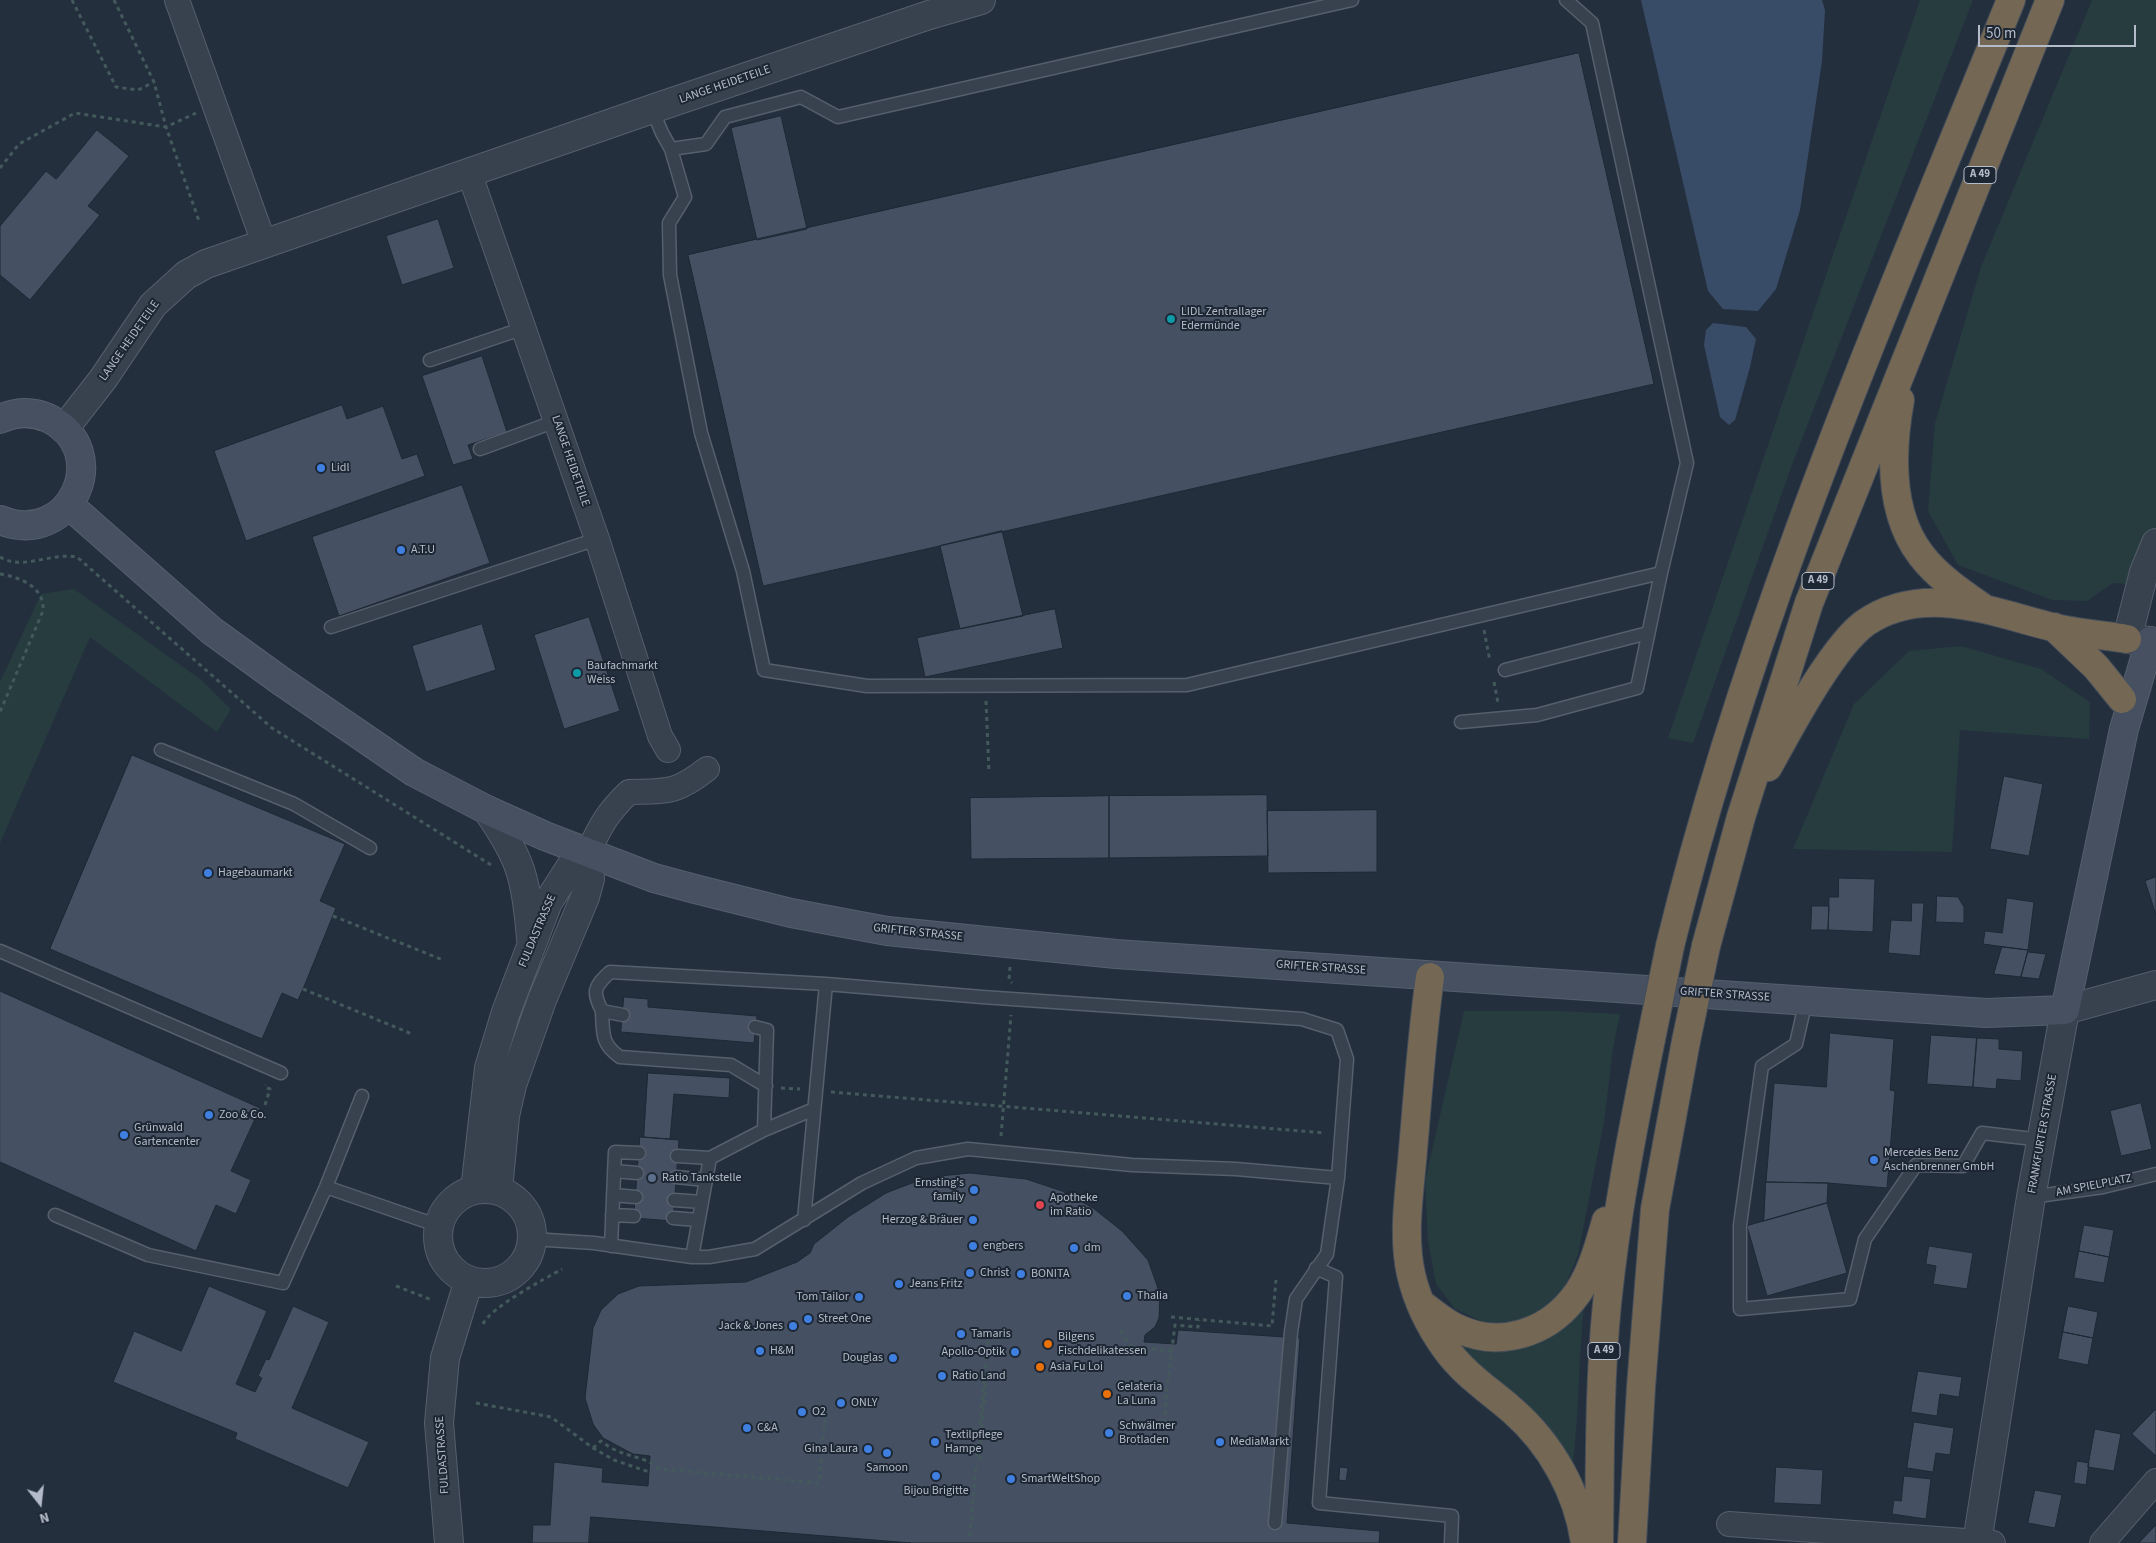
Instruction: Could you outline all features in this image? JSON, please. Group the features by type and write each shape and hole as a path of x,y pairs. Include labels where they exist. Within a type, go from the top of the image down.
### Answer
{"highway":[{"name":"A 49","path":"1599,1543 1600,1420 1607,1305 1626,1160 1670,946 1691,859 1741,699 1777,593 1887,307 2011,0"},
{"name":"A 49","path":"1632,1543 1641,1387 1655,1209 1686,1041 1706,946 1741,817 1809,603 2050,0"},
{"path":"1909,350 1895,426 1894,460 1896,491 1902,517 1909,536 1932,567 1982,607"},
{"path":"1741,817 1786,736 1831,662 1865,624 1885,613 1916,603 1939,602 1982,607 2054,627 2144,640"},
{"path":"2054,627 2087,657 2122,700"},
{"path":"1430,977 1408,1211 1410,1272 1421,1303 1446,1348 1471,1376 1514,1411 1543,1442 1570,1485 1585,1543"},
{"path":"1421,1303 1460,1330 1491,1337 1526,1333 1539,1328 1553,1319 1574,1298 1586,1276 1602,1237 1626,1160"}],"main road":[{"path":"0,419 20,413 32,414 55,421 64,429 78,449 82,472 78,489 69,505 54,517 36,525 22,526 0,520"},
{"name":"GRIFTER STRASSE","path":"69,505 212,630 280,681 414,772 488,810 588,853 654,878 695,889 791,913 887,931 1116,954 1430,977 1986,1013 2065,1010"},
{"name":"FRANKFURTER STRASSE","path":"2124,729 2122,700 2144,640"},
{"name":"FRANKFURTER STRASSE","path":"2065,1010 2144,640"}],"street":[{"path":"177,0 264,243"},
{"name":"LANGE HEIDETEILE","path":"64,429 99,385 153,305 169,289 206,264 652,109 929,15 981,0"},
{"name":"LANGE HEIDETEILE","path":"470,172 597,539 660,736 668,750"},
{"path":"2144,640 2144,572 2156,543"},
{"path":"2144,640 2156,565"},
{"path":"486,1190 512,1085 542,1000 585,897 590,879 588,853 602,822 611,809 628,792 668,791 686,785 707,769"},
{"path":"488,810 509,842 518,860 527,893 531,945"},
{"name":"FULDASTRASSE","path":"486,1190 489,1068 506,1012 548,902 571,866 588,853"},
{"path":"2065,1010 2156,985"},
{"name":"FRANKFURTER STRASSE","path":"1982,1542 2031,1197 2065,1010"},
{"path":"486,1190 510,1195 528,1214 532,1239 529,1253 522,1266 511,1275 498,1281 484,1283 470,1280 457,1274 448,1265 441,1253 438,1240 439,1226 451,1203 462,1194 486,1190"},
{"name":"FULDASTRASSE","path":"449,1543 439,1423 445,1358 470,1280"},
{"path":"2102,1543 2156,1481"},
{"path":"1729,1524 1982,1542"}],"lane":[{"path":"671,149 706,144 725,117 801,97 838,117 1352,0"},
{"path":"1461,722 1536,715 1637,688 1661,573 1688,462 1592,23 1566,0"},
{"path":"652,109 671,149 685,198 669,223 670,275 701,433 743,571 764,670 867,686 1186,685 1661,573"},
{"path":"430,360 524,328"},
{"path":"480,450 556,421"},
{"path":"331,627 597,539"},
{"path":"1505,670 1648,633"},
{"path":"161,750 294,804 370,848"},
{"path":"0,951 281,1073"},
{"path":"766,1086 731,1065 620,1057 610,1050 603,1037 602,1011 595,997 597,984 610,972 826,984 1302,1019 1336,1030 1347,1059 1338,1178 1327,1254 1296,1299 1275,1523"},
{"path":"804,1220 826,984"},
{"path":"1806,1000 1796,1044 1762,1066 1740,1225 1740,1309 1850,1299 1865,1239 1916,1165 1963,1166 1982,1133 2042,1140"},
{"path":"602,1011 623,1015"},
{"path":"756,1027 767,1030 764,1130"},
{"path":"55,1215 148,1255 283,1283 326,1187 362,1096"},
{"path":"677,1156 710,1158 764,1130 814,1109"},
{"path":"532,1239 611,1246 692,1257 709,1257 755,1249 862,1182 916,1158 968,1149 1132,1165 1236,1170 1338,1178"},
{"path":"611,1246 615,1152 639,1154"},
{"path":"692,1257 710,1158"},
{"path":"614,1171 638,1173"},
{"name":"AM SPIELPLATZ","path":"2031,1197 2103,1186 2156,1174"},
{"path":"676,1177 706,1180"},
{"path":"326,1187 439,1226"},
{"path":"613,1195 636,1197"},
{"path":"674,1200 702,1202"},
{"path":"612,1214 634,1216"},
{"path":"673,1218 698,1220"},
{"path":"1316,1268 1336,1277 1319,1503 1452,1516 1451,1543"}],"path":[{"path":"72,0 116,87 138,90 154,82"},
{"path":"114,0 154,82 166,127 199,221"},
{"path":"0,168 19,144 75,113 166,127 215,105"},
{"path":"0,557 7,561 30,561 66,555 76,558 272,728 492,866"},
{"path":"0,574 25,581 38,590 44,603 43,611 0,712"},
{"path":"986,686 989,773"},
{"path":"333,916 443,960"},
{"path":"303,989 412,1034"},
{"path":"999,1152 1013,999"},
{"path":"766,1086 1342,1134"},
{"path":"480,1329 486,1317 562,1269"},
{"path":"1171,1317 1272,1326 1276,1280"},
{"path":"396,1286 432,1300"},
{"path":"1164,1447 1166,1396 1175,1325 1198,1327 1199,1320"},
{"path":"1120,1330 1132,1347 1172,1351"},
{"path":"988,1340 978,1458 989,1348"},
{"path":"476,1403 551,1417 593,1448 626,1466 649,1472"},
{"path":"593,1448 601,1441 627,1456 650,1460 660,1469 819,1483 826,1411"},
{"path":"970,1536 976,1465"}],"green space":[{"path":"1920,0 1973,0 1793,462 1693,743 1668,738"},
{"path":"2092,0 2156,0 2156,587 2113,583 2087,601 2052,600 1958,565 1928,511 1935,423 1981,267"},
{"path":"74,589 200,679 231,709 217,732 90,637 0,843 0,682 41,594"},
{"path":"1961,646 2041,669 2090,702 2089,739 1960,730 1952,852 1793,849 1854,704 1909,651"},
{"path":"1464,1011 1558,1011 1620,1014 1613,1048 1604,1122 1578,1255 1561,1295 1528,1320 1488,1324 1455,1309 1436,1284 1428,1241 1425,1181"},
{"path":"1585,1297 1572,1469 1443,1333 1486,1345"}],"water":[{"path":"1641,0 1822,0 1825,10 1822,61 1800,210 1776,289 1758,311 1723,309 1708,291"},
{"path":"1713,323 1746,327 1756,339 1735,420 1729,425 1720,417 1704,345 1706,330"}],"building":[{"name":"LIDL Zentrallager Edermünde","path":"1579,53 1654,384 763,586 688,255"},
{"path":"781,116 807,229 757,240 731,128"},
{"path":"97,130 129,156 88,206 100,215 30,300 0,275 0,226 46,171 56,179"},
{"path":"438,219 454,268 402,285 386,236"},
{"path":"482,356 507,432 468,445 473,459 453,465 422,376"},
{"name":"Lidl","path":"342,405 347,419 383,406 402,459 417,454 425,476 246,541 214,451"},
{"name":"A.T.U","path":"462,485 490,563 339,616 312,537"},
{"path":"1002,531 1023,616 960,629 940,546"},
{"path":"1055,609 1063,648 925,677 917,638"},
{"name":"Baufachmarkt Weiss","path":"589,617 620,711 564,729 534,635"},
{"path":"482,624 496,670 426,692 412,646"},
{"name":"Hagebaumarkt","path":"132,755 345,844 320,901 336,908 303,989 298,1000 282,993 262,1039 50,949"},
{"path":"2004,776 2043,784 2029,856 1990,849"},
{"path":"1267,795 1268,856 1109,858 1109,796"},
{"path":"1109,796 1109,858 971,859 970,798"},
{"path":"1377,810 1377,872 1268,873 1267,811"},
{"path":"2156,877 2156,915 2145,881"},
{"path":"1839,878 1875,879 1873,932 1828,930 1829,897 1838,897"},
{"path":"1937,896 1958,897 1964,907 1964,923 1936,922"},
{"path":"2007,898 2034,902 2028,950 1983,944 1985,931 2002,933"},
{"path":"1912,903 1924,903 1920,956 1888,953 1891,920 1911,921"},
{"path":"1812,906 1829,906 1828,930 1811,930"},
{"path":"2002,947 2028,950 2021,977 1994,974"},
{"path":"2028,952 2046,954 2039,979 2021,977"},
{"name":"Grünwald Gartencenter","path":"0,991 260,1108 231,1171 251,1180 236,1214 216,1205 196,1251 0,1162"},
{"path":"624,997 648,999 648,1007 757,1016 754,1043 621,1032"},
{"path":"1830,1033 1894,1039 1890,1090 1895,1091 1887,1188 1828,1183 1766,1182 1774,1083 1826,1087"},
{"path":"1931,1035 1977,1038 1973,1087 1927,1084"},
{"path":"1977,1038 1999,1039 1999,1049 2023,1051 2021,1081 1997,1079 1996,1089 1973,1087"},
{"path":"648,1073 730,1078 729,1098 674,1094 670,1139 644,1137"},
{"path":"2141,1103 2152,1149 2121,1156 2110,1111"},
{"path":"640,1137 679,1140 673,1221 634,1218"},
{"name":"Ratio Land","path":"970,1173 1026,1179 1062,1191 1093,1208 1122,1231 1148,1260 1160,1294 1159,1318 1155,1327 1145,1335 1144,1342 1176,1344 1178,1330 1300,1338 1287,1523 1380,1531 1379,1543 532,1543 533,1525 550,1525 554,1462 603,1468 602,1482 648,1486 650,1456 633,1454 603,1438 593,1424 585,1398 593,1328 601,1310 618,1294 639,1286 746,1282 797,1262 810,1253 814,1244 848,1217 886,1193 912,1183 941,1176"},
{"path":"1766,1182 1828,1183 1827,1203 1764,1221"},
{"path":"1827,1203 1847,1273 1767,1296 1747,1226"},
{"path":"2084,1225 2114,1230 2109,1257 2079,1251"},
{"path":"1929,1246 1973,1253 1967,1289 1933,1284 1936,1266 1926,1264"},
{"path":"2079,1251 2109,1257 2104,1283 2074,1278"},
{"path":"209,1286 267,1311 236,1384 255,1392 262,1378 258,1376 266,1359 269,1360 293,1306 329,1322 292,1408 369,1442 348,1488 235,1439 237,1433 113,1382 134,1331 181,1351"},
{"path":"2068,1306 2098,1312 2093,1338 2063,1332"},
{"path":"2063,1332 2093,1338 2088,1365 2058,1359"},
{"path":"1918,1371 1962,1377 1959,1397 1940,1394 1937,1416 1911,1412"},
{"path":"2156,1409 2156,1456 2132,1434"},
{"path":"1914,1422 1954,1428 1950,1455 1936,1453 1933,1472 1907,1468"},
{"path":"2095,1429 2121,1434 2114,1471 2088,1467"},
{"path":"2077,1461 2089,1463 2086,1485 2074,1483"},
{"path":"1340,1467 1348,1468 1346,1481 1339,1480"},
{"path":"1776,1467 1823,1470 1821,1505 1774,1503"},
{"path":"1904,1476 1931,1479 1926,1519 1892,1514 1894,1500 1901,1501"},
{"path":"2035,1490 2062,1495 2055,1528 2028,1523"},
{"path":"591,1517 911,1543 589,1543"},
{"path":"2156,1525 2156,1543 2139,1543"}],"place":[{"name":"LIDL Zentrallager Edermünde","path":"1171,319"},
{"name":"Lidl","path":"321,468"},
{"name":"A.T.U","path":"401,550"},
{"name":"Baufachmarkt Weiss","path":"577,673"},
{"name":"Hagebaumarkt","path":"208,873"},
{"name":"Zoo & Co.","path":"209,1115"},
{"name":"Grünwald Gartencenter","path":"124,1135"},
{"name":"Mercedes Benz Aschenbrenner GmbH","path":"1874,1160"},
{"name":"Ratio Tankstelle","path":"652,1178"},
{"name":"Ernsting's family","path":"974,1190"},
{"name":"Apotheke im Ratio","path":"1040,1205"},
{"name":"Herzog & Bräuer","path":"973,1220"},
{"name":"engbers","path":"973,1246"},
{"name":"dm","path":"1074,1248"},
{"name":"Christ","path":"970,1273"},
{"name":"BONITA","path":"1021,1274"},
{"name":"Jeans Fritz","path":"899,1284"},
{"name":"Thalia","path":"1127,1296"},
{"name":"Tom Tailor","path":"859,1297"},
{"name":"Street One","path":"808,1319"},
{"name":"Jack & Jones","path":"793,1326"},
{"name":"Tamaris","path":"961,1334"},
{"name":"Bilgens Fischdelikatessen","path":"1048,1344"},
{"name":"H&M","path":"760,1351"},
{"name":"Apollo-Optik","path":"1015,1352"},
{"name":"Douglas","path":"893,1358"},
{"name":"Asia Fu Loi","path":"1040,1367"},
{"name":"Ratio Land","path":"942,1376"},
{"name":"Gelateria La Luna","path":"1107,1394"},
{"name":"ONLY","path":"841,1403"},
{"name":"O2","path":"802,1412"},
{"name":"C&A","path":"747,1428"},
{"name":"Schwälmer Brotladen","path":"1109,1433"},
{"name":"Textilpflege Hampe","path":"935,1442"},
{"name":"MediaMarkt","path":"1220,1442"},
{"name":"Gina Laura","path":"868,1449"},
{"name":"Samoon","path":"887,1453"},
{"name":"Bijou Brigitte","path":"936,1476"},
{"name":"SmartWeltShop","path":"1011,1479"}]}
